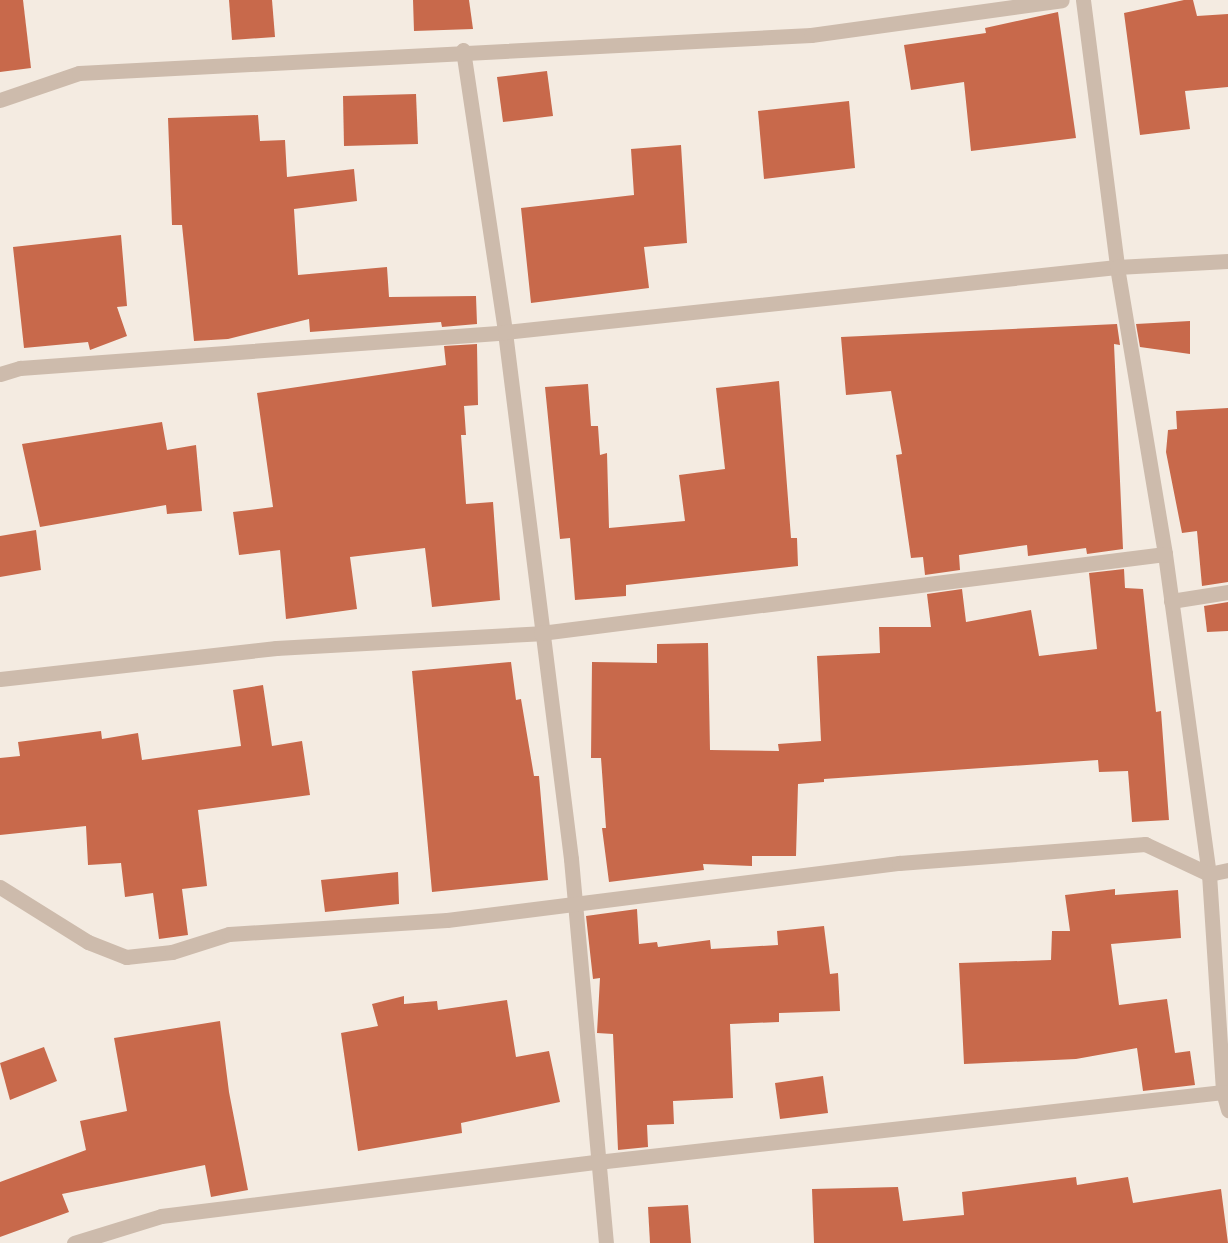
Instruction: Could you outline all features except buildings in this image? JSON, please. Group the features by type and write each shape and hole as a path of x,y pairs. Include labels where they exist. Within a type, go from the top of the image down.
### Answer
{"street":[{"path":"0,100 79,73 273,65 463,50 811,35 1062,0"},
{"path":"1083,0 1117,267 1165,554 1209,874 1223,1092 1228,1110"},
{"path":"463,50 505,332 576,903 597,1162 606,1243"},
{"path":"0,374 20,368 505,332 1117,267 1228,261"},
{"path":"0,679 276,648 541,633 1165,554"},
{"path":"1171,601 1228,592"},
{"path":"0,887 88,942 126,957 171,952 229,934 447,920 899,862 1145,844 1209,874 1228,870"},
{"path":"74,1243 162,1216 597,1162 1223,1092"}]}
